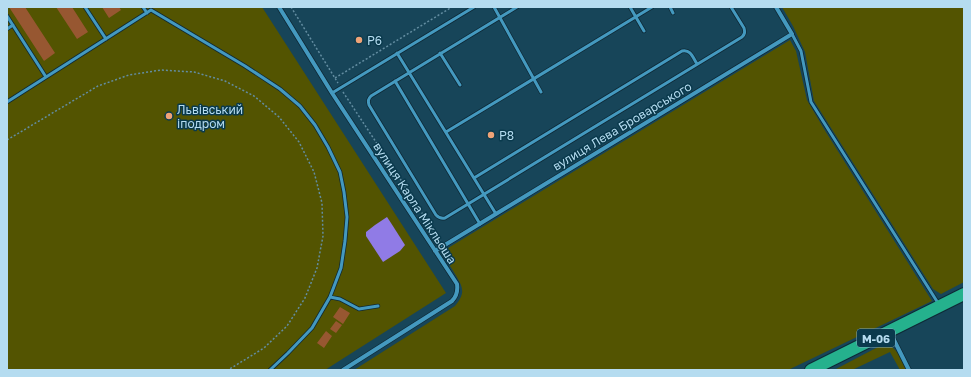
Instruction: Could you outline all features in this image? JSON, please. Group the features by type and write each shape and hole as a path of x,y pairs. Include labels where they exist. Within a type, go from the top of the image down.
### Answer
{"highway":[{"name":"М-06","path":"811,370 964,294"}],"street":[{"name":"вулиця Карла Мікльоша","path":"279,7 332,93 457,284 458,289 456,297 452,301 343,370"},
{"path":"776,7 792,34"},
{"name":"вулиця Лева Броварського","path":"435,251 792,34"},
{"path":"890,332 909,370"}],"lane":[{"path":"85,7 106,39"},
{"path":"144,7 147,13"},
{"path":"332,93 474,7"},
{"path":"494,7 541,92"},
{"path":"517,7 368,98 369,105 438,218 445,218 742,37 745,31 744,28 731,7"},
{"path":"630,7 644,31"},
{"path":"446,132 652,7"},
{"path":"670,7 674,13"},
{"path":"7,102 151,10 245,66 280,89 300,106 315,125 340,172 347,217 346,241 341,268 330,297 312,328 270,370"},
{"path":"7,16 46,77"},
{"path":"7,29 13,25"},
{"path":"792,34 800,51 811,102 940,306"},
{"path":"474,178 682,51 685,50 691,53 697,64"},
{"path":"397,53 496,214"},
{"path":"440,53 460,85"},
{"path":"395,81 480,224"},
{"path":"330,297 340,299 359,309 378,306"}],"path":[{"path":"291,7 340,87 400,176 443,246"},
{"path":"335,78 452,7"},
{"path":"7,140 98,86 129,75 161,70 194,72 225,81 254,96 279,117 299,142 314,172 322,203 323,236 318,268 305,298 287,326 264,348 228,370"}],"shaded area":[{"name":"Львівський іподром","path":"7,7 262,7 446,293 325,370 7,370"},
{"path":"782,7 964,7 964,282 941,294 933,289 814,101 805,52"},
{"path":"790,40 796,51 807,100 932,301 788,370 354,370 455,306 461,297 462,290 458,279 445,258 448,248"},
{"path":"387,217 405,245 400,251 383,262 366,236 366,232"},
{"path":"885,344 896,350 906,370 900,370 890,352 852,370 834,370 878,347"}],"building":[{"path":"9,7 25,7 55,53 44,61"},
{"path":"56,7 72,7 88,32 77,39"},
{"path":"102,7 119,7 121,10 109,18"},
{"path":"340,307 350,313 343,324 333,317"},
{"path":"336,321 342,325 336,333 330,329"},
{"path":"326,331 332,336 324,348 317,343"}],"place":[{"name":"P6","path":"359,40"},
{"name":"Львівський іподром","path":"169,116"},
{"name":"P8","path":"491,135"}]}
